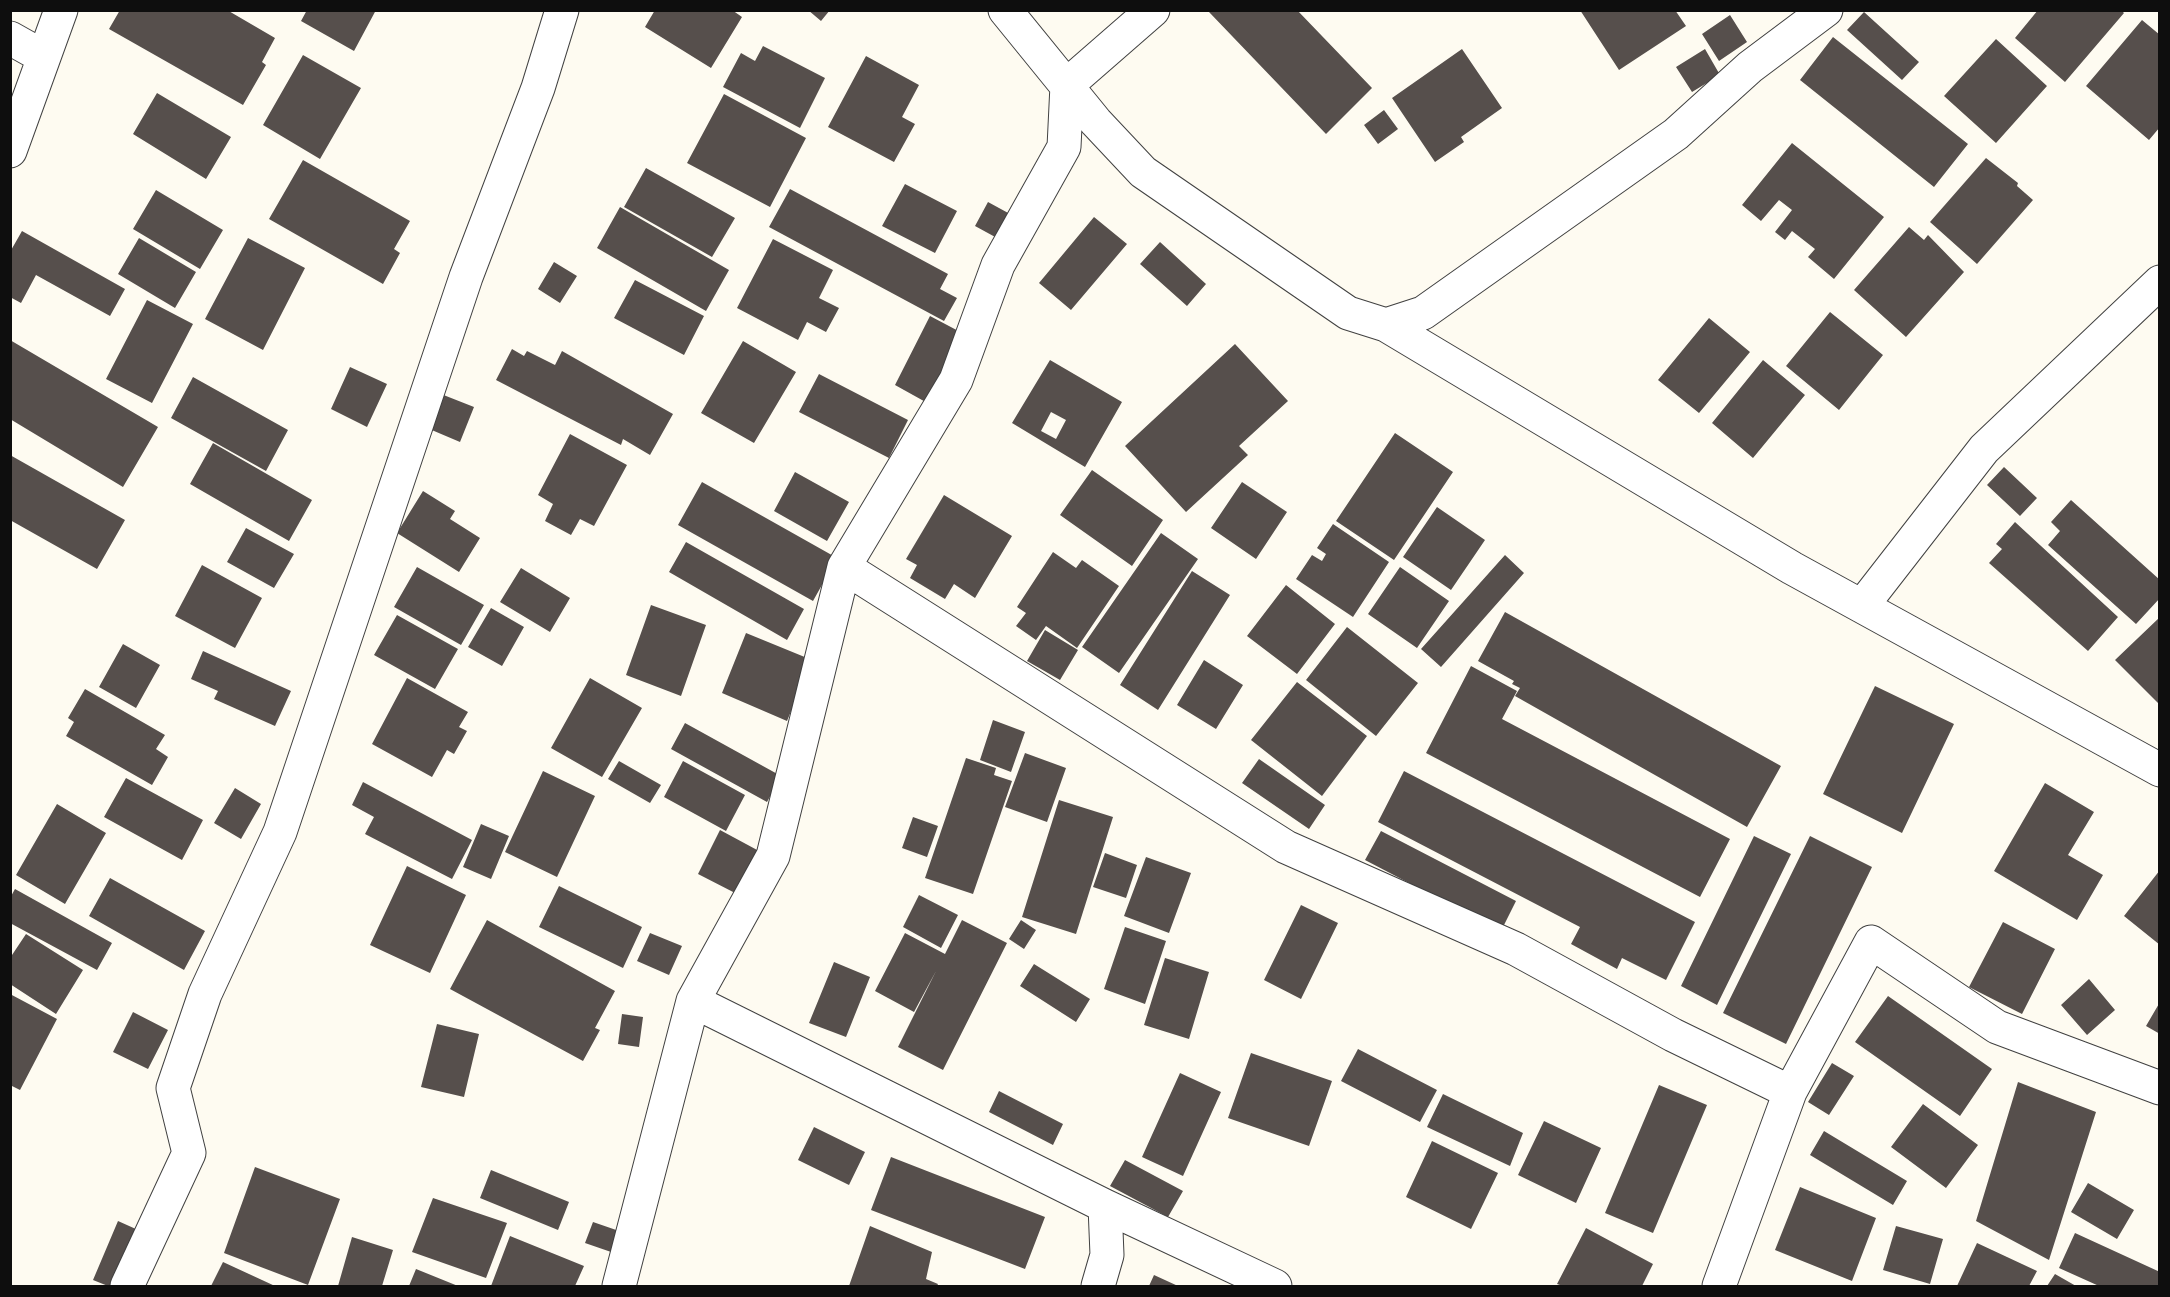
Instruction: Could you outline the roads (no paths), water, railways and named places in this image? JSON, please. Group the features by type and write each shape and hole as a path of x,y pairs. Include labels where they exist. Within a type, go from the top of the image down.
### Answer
{"street":[{"path":"10,151 42,56 61,10"},
{"path":"127,1287 189,1153 173,1088 198,1015 280,831 466,276 538,88 562,10"},
{"path":"1005,10 1096,122 1143,172 1348,313 1386,325 1792,568 2160,770"},
{"path":"619,1287 693,1001 773,856 844,567 956,380 998,265 1064,147 1068,85 1153,10"},
{"path":"1386,325 1423,313 1676,134 1750,67 1826,10"},
{"path":"10,38 42,56"},
{"path":"1862,606 1984,449 2160,282"},
{"path":"844,567 1286,848 1516,949 1673,1035 1790,1092"},
{"path":"1719,1287 1790,1092 1871,942 1997,1028 2160,1088"},
{"path":"693,1001 1105,1206 1275,1287"},
{"path":"1098,1287 1107,1255 1105,1206"}]}
